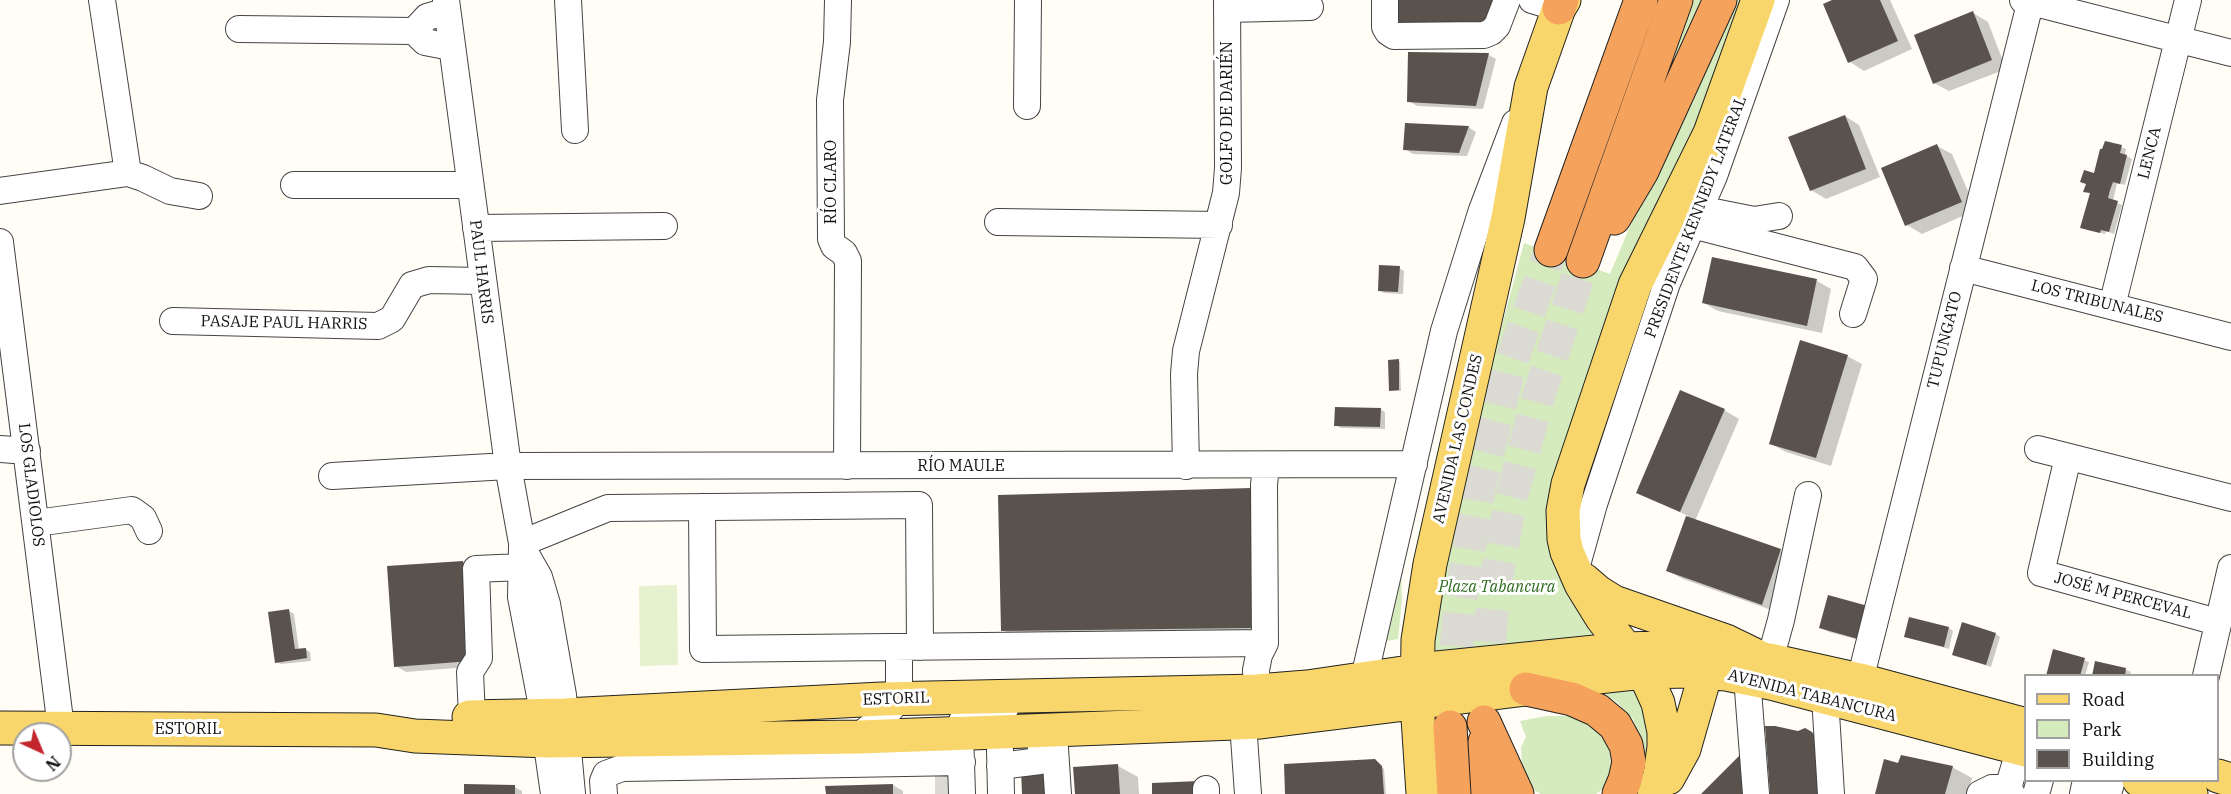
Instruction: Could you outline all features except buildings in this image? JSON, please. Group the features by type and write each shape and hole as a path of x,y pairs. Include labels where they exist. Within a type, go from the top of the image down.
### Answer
{"highway":[{"path":"1619,61 1624,0"},
{"path":"1551,250 1641,0"},
{"path":"1583,261 1676,0"},
{"path":"1604,235 1642,171 1720,0"},
{"path":"1526,689 1572,699 1597,710 1616,724 1626,745 1629,762 1619,794"},
{"path":"1488,794 1484,721 1517,794"},
{"path":"1450,727 1454,794"}],"main road":[{"path":"1655,794 1663,761 1664,732 1658,703 1635,660 1588,596 1575,572 1567,552 1563,532 1563,511 1568,484 1635,285 1710,133 1758,0"},
{"name":"AVENIDA LAS CONDES","path":"1422,794 1417,703 1418,640 1430,564 1508,218 1531,87 1555,2"},
{"path":"1575,572 1598,592 1614,602 1726,641 1760,666"},
{"name":"AVENIDA TABANCURA","path":"1417,703 1526,689 1588,678 1659,648 1720,651 1760,666 1825,697 2024,742"},
{"name":"AVENIDA TABANCURA","path":"1417,671 1635,660 1706,672 1760,666 1860,681 2024,742"},
{"name":"ESTORIL","path":"376,730 395,722 472,717 556,728 858,736 961,747 1000,732 1056,719 1203,693 1307,687 1417,671"},
{"path":"1655,794 1670,776 1684,749 1706,672"},
{"name":"ESTORIL","path":"72,728 376,730 415,736 556,728 891,699 1056,719 1243,723 1417,703"},
{"path":"2147,782 2192,794"}],"street":[{"path":"102,0 128,173"},
{"path":"568,0 575,130"},
{"name":"RÍO CLARO","path":"838,0 837,42 830,100 831,239 834,246 844,253 848,261 847,466"},
{"path":"1026,106 1029,0"},
{"path":"1385,0 1385,27 1388,33 1394,36 1406,36 1484,35 1497,26 1507,0"},
{"name":"PRESIDENTE KENNEDY LATERAL","path":"1575,572 1590,515 1664,293 1714,176 1776,0"},
{"name":"LENCA","path":"2112,306 2188,0"},
{"path":"2028,1 2231,53"},
{"name":"TUPUNGATO","path":"1860,681 2028,1"},
{"path":"1227,4 1310,7"},
{"name":"GOLFO DE DARIÉN","path":"1186,466 1184,374 1186,351 1226,193 1228,168 1227,4"},
{"path":"414,31 427,17 447,6"},
{"name":"PAUL HARRIS","path":"447,6 508,466 523,555 539,577 547,604 556,728 554,794"},
{"path":"239,29 414,31 426,42 451,47"},
{"name":"AVENIDA LAS CONDES","path":"1364,678 1435,366 1463,271 1502,156 1531,87"},
{"path":"0,191 128,173 176,193 199,196"},
{"path":"294,184 470,185"},
{"path":"1695,217 1754,220 1779,216"},
{"path":"1695,217 1855,267 1864,279 1853,314"},
{"path":"998,222 1219,225"},
{"path":"476,228 664,226"},
{"name":"LOS GLADIOLOS","path":"0,242 8,369 27,451 60,722"},
{"name":"LOS TRIBUNALES","path":"1963,268 2231,337"},
{"name":"PASAJE PAUL HARRIS","path":"173,321 378,326 392,319 412,285 429,280 482,281"},
{"path":"0,449 27,451"},
{"path":"2038,449 2231,498"},
{"name":"JOSÉ M PERCEVAL","path":"2068,457 2041,573 2217,622"},
{"name":"RÍO MAULE","path":"508,466 1414,464"},
{"path":"1257,691 1256,670 1259,655 1265,643 1266,465"},
{"path":"332,476 508,466"},
{"path":"1756,794 1760,666 1781,620 1808,495"},
{"path":"472,717 470,672 479,658 476,570 523,555 573,533 609,508 919,505 901,647 888,712 858,736"},
{"path":"702,507 703,649 1265,643"},
{"path":"36,523 132,510 143,518 149,531"},
{"path":"2206,674 2231,567"},
{"path":"1825,697 1830,794"},
{"path":"962,794 962,721 980,711 1032,704 1056,719"},
{"path":"1000,766 1040,761 1056,719"},
{"path":"1056,719 1064,788"},
{"path":"1243,723 1248,794"},
{"name":"PAUL HARRIS","path":"556,728 572,794"},
{"path":"1000,732 1001,794"},
{"path":"1980,794 1992,788 2010,791 2024,742"},
{"path":"604,794 603,781 606,774 622,768 961,747"}],"green space":[{"path":"1690,0 1706,0 1669,74 1669,71"},
{"name":"Plaza Tabancura","path":"1733,0 1742,0 1703,116 1676,175 1634,248 1619,284 1551,540 1559,575 1584,618 1603,641 1428,656 1436,572 1524,243 1610,274 1638,207"},
{"path":"1401,566 1402,600 1398,639 1382,642"},
{"path":"677,585 678,665 640,666 639,586"},
{"path":"1637,681 1652,737 1645,765 1633,719 1617,702 1593,688"},
{"path":"1546,716 1570,716 1588,722 1602,734 1609,750 1612,770 1603,789 1596,794 1541,794 1534,790 1522,769 1521,747 1526,737 1520,721"}],"tunnel":[{"path":"1452,695 1460,604 1480,483 1510,365 1551,250"},
{"path":"1485,691 1494,591 1511,498 1537,401 1583,261"},
{"path":"981,720 1008,715 1053,712"},
{"path":"948,794 948,749 952,741"}]}
